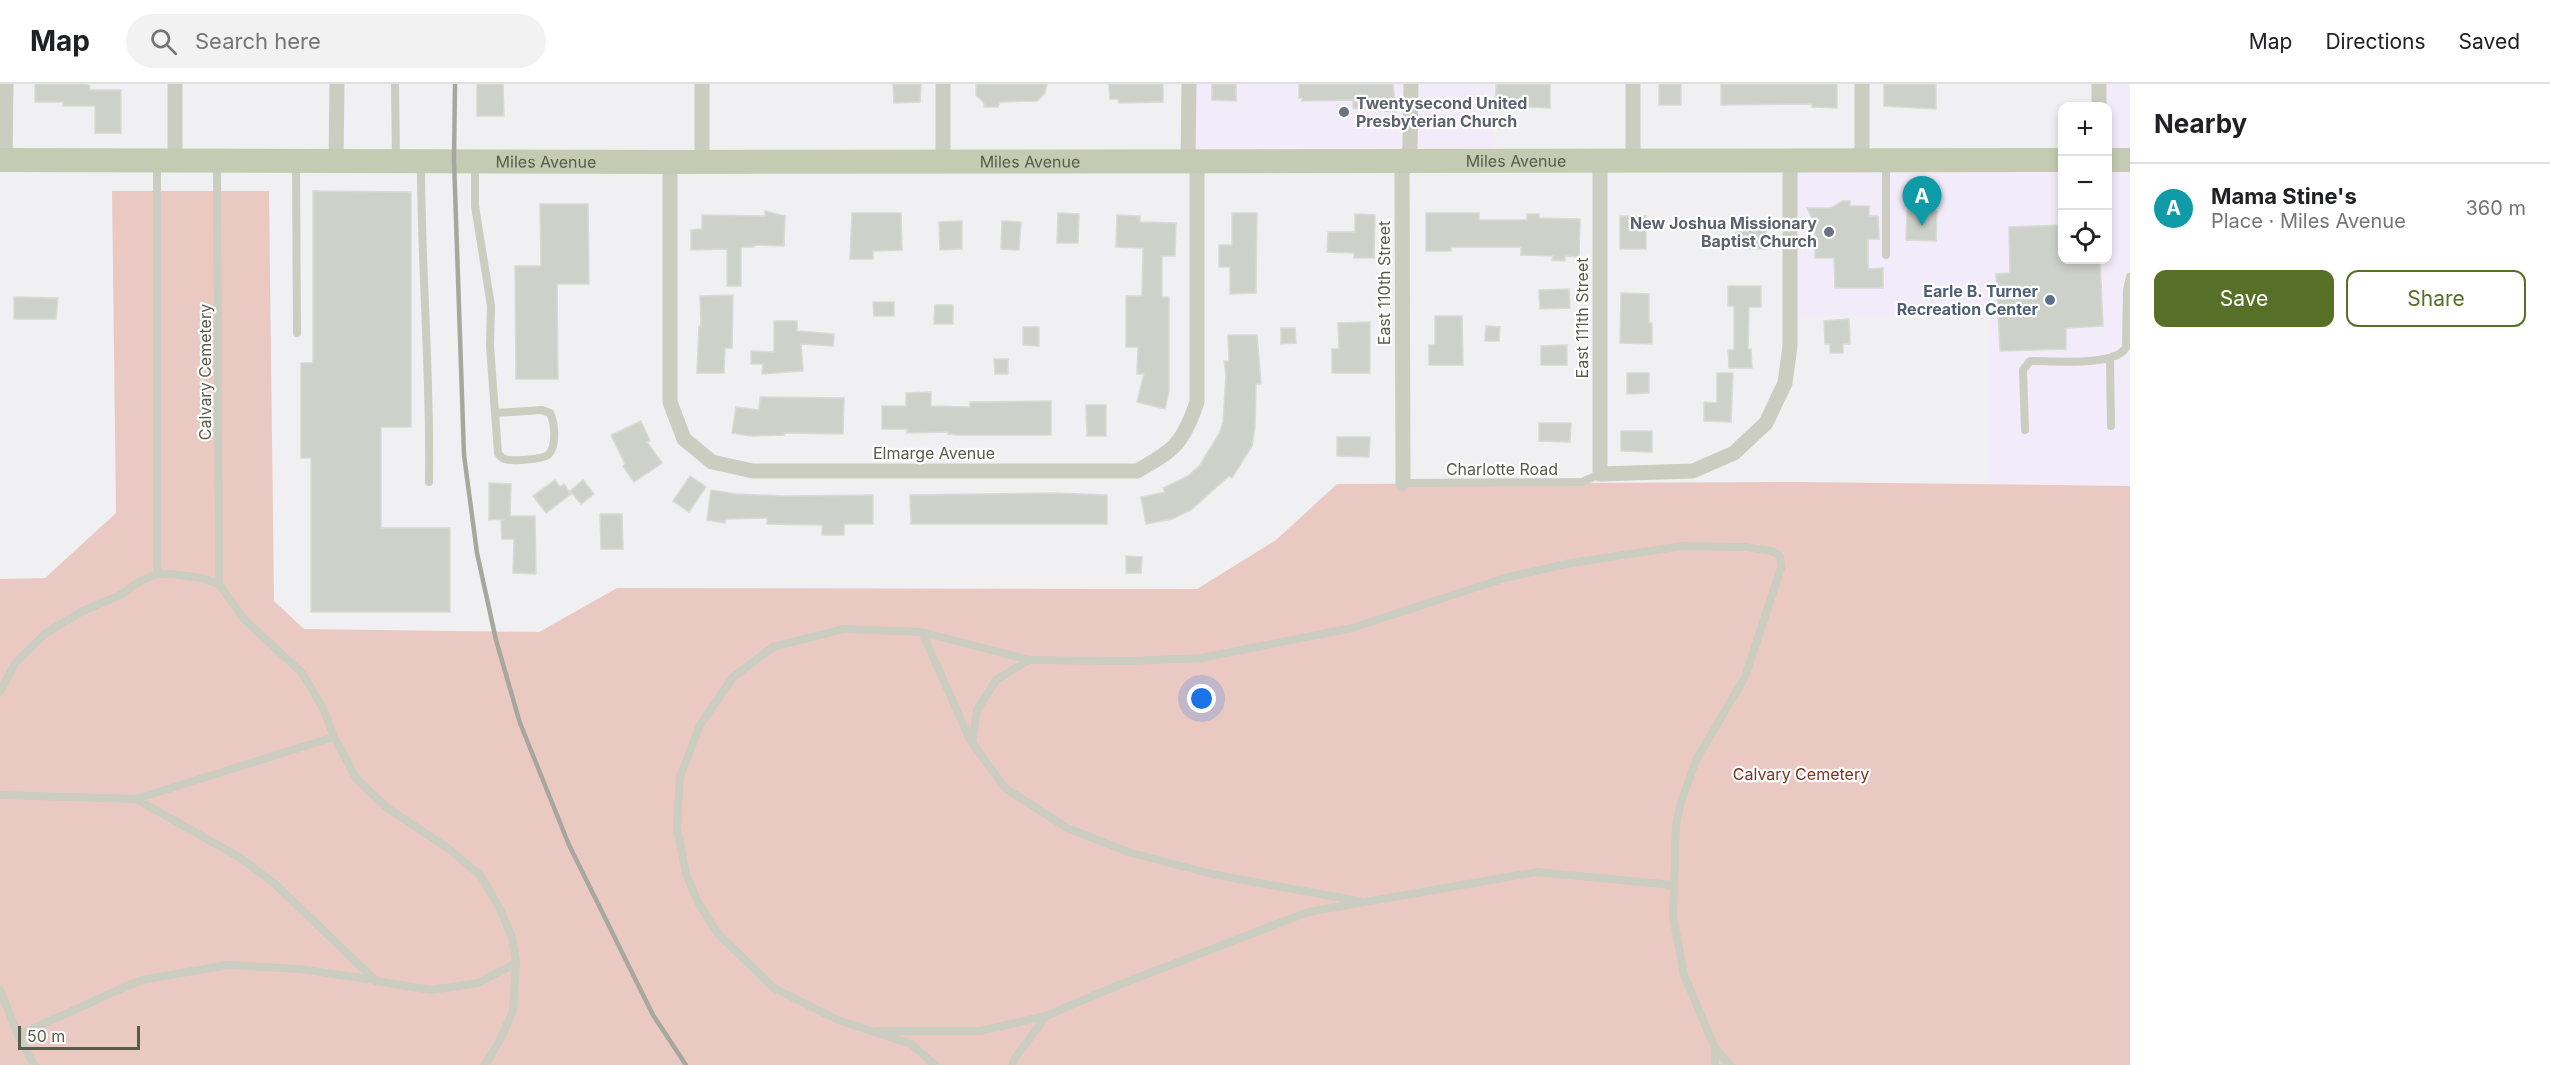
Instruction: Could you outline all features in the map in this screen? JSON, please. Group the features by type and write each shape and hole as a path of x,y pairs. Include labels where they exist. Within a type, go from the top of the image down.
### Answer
{"main road":[{"name":"Miles Avenue","path":"3,160 670,162 2058,160"},
{"path":"2112,160 2130,160"}],"street":[{"path":"3,160 6,84"},
{"path":"166,160 175,84"},
{"path":"336,84 336,160"},
{"path":"702,84 702,162"},
{"path":"943,84 943,162"},
{"name":"Elmarge Avenue","path":"670,162 670,402 684,439 712,462 753,471 1137,471 1170,453 1188,430 1197,402 1193,162 1189,84"},
{"name":"East 110th Street","path":"1402,483 1402,174 1410,147 1411,84"},
{"path":"1633,84 1633,162"},
{"path":"1862,84 1862,161"},
{"path":"2099,84 2099,102"},
{"name":"East 111th Street","path":"1600,162 1600,474"},
{"path":"1600,474 1693,471 1734,453 1767,423 1785,383 1790,346 1790,162"}],"lane":[{"path":"395,84 396,160"},
{"path":"157,574 166,160"},
{"name":"Calvary Cemetery","path":"217,160 219,584"},
{"path":"296,160 297,333"},
{"path":"421,160 421,215 430,416 429,482"},
{"path":"474,160 475,206 491,306 490,346 495,413 498,453 509,461 544,457 550,453 554,446 550,413 542,410 495,413"},
{"path":"1886,161 1886,255"},
{"path":"2025,430 2023,370 2030,361 2110,360 2124,352 2127,290 2130,277"},
{"path":"2110,360 2111,426"},
{"name":"Charlotte Road","path":"1402,483 1582,482 1600,474"},
{"path":"935,1065 911,1044 838,1020 774,988 718,934 698,902 686,874 677,828 680,777 700,725 733,677 773,647 844,629 922,632 1029,660 1131,661 1201,658 1352,628 1504,578 1570,563 1683,546 1745,546 1772,551 1780,556 1781,568 1745,677 1696,760 1680,805 1676,827 1673,885 1673,916 1684,975 1715,1048 1730,1065"},
{"path":"0,692 15,663 46,633 81,612 122,594 140,581 157,574 202,578 219,584 244,619 302,673 323,708 334,737 356,778 386,807 449,849 481,876 500,909 512,937 516,963 513,1011 500,1040 485,1065"},
{"path":"922,632 972,743 1005,788 1067,828 1131,853 1216,875 1366,902"},
{"path":"972,743 977,710 996,680 1029,660"},
{"path":"0,795 136,799 334,737"},
{"path":"136,799 239,857 274,883 376,981"},
{"path":"871,1031 980,1031 1046,1016 1116,986 1308,912 1537,872 1673,885"},
{"path":"18,1035 141,980 228,964 299,969 431,990 478,982 516,963"},
{"path":"0,990 18,1035 34,1065"},
{"path":"1013,1065 1015,1058 1046,1016"},
{"path":"1715,1048 1715,1065"}],"shaded area":[{"path":"1189,84 1494,84 1493,162 1188,162"},
{"path":"2099,84 2130,84 2130,486 1989,484 1989,316 1790,316 1790,162 2058,160 2058,264 2112,264 2112,102 2099,102"}],"green space":[{"name":"Calvary Cemetery","path":"112,191 269,191 274,601 304,629 539,632 617,588 1197,589 1276,540 1337,484 1800,482 2130,486 2130,1065 0,1065 0,579 45,578 116,513"}],"building":[{"path":"35,84 86,84 90,86 90,90 121,90 121,133 95,133 95,106 63,106 63,102 35,102"},
{"path":"477,84 503,84 504,116 477,116"},
{"path":"893,84 921,84 920,102 894,103"},
{"path":"976,84 1047,84 1045,93 1037,101 1000,102 998,107 984,107 984,103 976,95"},
{"path":"1109,84 1163,84 1163,102 1119,103 1118,99 1110,99"},
{"path":"1212,84 1236,84 1236,101 1212,100"},
{"path":"1299,84 1393,84 1396,112 1353,108 1353,100 1302,101 1302,98 1299,98"},
{"path":"1496,84 1550,84 1550,108 1495,106"},
{"path":"1659,84 1681,84 1681,105 1659,105"},
{"path":"1721,84 1837,84 1837,108 1812,107 1812,104 1721,105"},
{"path":"1884,84 1936,84 1936,109 1884,106"},
{"path":"313,191 411,192 411,427 381,427 381,528 450,528 450,612 311,612 311,458 301,458 301,363 313,363"},
{"path":"1842,201 1850,201 1850,206 1869,206 1869,216 1878,216 1879,239 1868,239 1868,269 1883,268 1883,288 1835,288 1834,258 1815,258 1815,224 1807,208 1831,208"},
{"path":"540,204 588,204 589,284 557,284 558,379 516,379 515,266 541,266"},
{"path":"765,211 785,216 784,246 741,247 741,286 727,286 727,249 691,250 691,230 702,229 702,215 765,216"},
{"path":"1907,211 1937,211 1936,241 1906,240"},
{"path":"852,213 901,213 902,250 873,251 873,259 850,259"},
{"path":"1058,213 1079,214 1078,243 1057,243"},
{"path":"1232,213 1257,213 1256,293 1230,294 1230,267 1219,267 1219,245 1232,245"},
{"path":"1426,213 1479,213 1479,220 1527,220 1527,214 1539,214 1539,218 1580,219 1579,257 1565,256 1565,261 1552,260 1553,256 1521,255 1521,247 1451,247 1451,251 1426,251"},
{"path":"1355,214 1375,215 1374,258 1354,258 1354,253 1327,252 1328,232 1355,232"},
{"path":"1117,215 1140,216 1140,222 1176,223 1175,256 1162,256 1162,297 1169,297 1169,391 1165,409 1137,402 1144,374 1137,374 1138,347 1126,347 1126,296 1142,296 1143,248 1116,247"},
{"path":"1620,216 1646,216 1646,249 1620,249"},
{"path":"1736,219 1767,220 1766,249 1735,248"},
{"path":"962,221 962,249 940,250 939,222"},
{"path":"1002,221 1021,222 1019,250 1001,249"},
{"name":"Earle B. Turner Recreation Center","path":"2058,225 2058,264 2100,264 2103,326 2066,328 2066,349 2000,351 1996,274 2010,273 2009,227"},
{"path":"1728,286 1761,286 1761,307 1749,307 1748,349 1751,349 1752,368 1729,368 1728,350 1734,350 1734,306 1728,306"},
{"path":"1569,289 1570,308 1540,309 1539,290"},
{"path":"1621,293 1649,294 1652,344 1620,343"},
{"path":"733,295 732,348 725,348 724,373 697,373 699,326 701,326 700,296"},
{"path":"14,297 58,298 56,319 14,319"},
{"path":"873,302 894,302 894,316 874,316"},
{"path":"935,305 953,305 953,324 934,324"},
{"path":"1435,316 1462,316 1463,365 1429,365 1429,345 1435,345"},
{"path":"1849,319 1850,344 1843,344 1843,353 1830,353 1830,344 1825,344 1824,321"},
{"path":"774,321 797,321 797,331 834,334 833,346 801,344 803,371 762,374 763,364 751,364 751,351 774,352"},
{"path":"1370,322 1370,373 1332,373 1332,349 1339,349 1338,323"},
{"path":"1486,326 1500,327 1499,341 1485,341"},
{"path":"1023,327 1039,327 1039,346 1023,345"},
{"path":"1281,328 1295,328 1296,343 1281,344"},
{"path":"1228,335 1257,335 1261,384 1256,384 1252,446 1232,478 1229,476 1191,510 1172,519 1146,524 1141,497 1165,492 1163,488 1188,476 1200,465 1220,432 1223,422 1226,375 1224,361 1229,361"},
{"path":"1567,345 1567,365 1541,365 1541,346"},
{"path":"994,359 1008,359 1008,374 995,374"},
{"path":"1627,373 1649,373 1649,393 1627,394"},
{"path":"1717,373 1733,373 1731,422 1704,421 1704,402 1717,403"},
{"path":"931,392 931,406 970,407 970,402 1051,401 1051,435 956,435 948,434 948,432 907,433 907,429 882,429 882,406 906,406 906,393"},
{"path":"760,397 844,398 843,434 784,433 784,435 750,436 732,433 736,407 759,410"},
{"path":"1086,405 1106,405 1106,436 1087,436"},
{"path":"641,421 650,441 647,442 662,463 634,482 623,466 625,464 611,435"},
{"path":"1539,423 1571,423 1570,442 1539,441"},
{"path":"1621,431 1652,431 1652,452 1621,451"},
{"path":"1337,437 1370,437 1369,457 1337,456"},
{"path":"690,476 706,487 689,512 673,501"},
{"path":"555,480 560,487 564,484 571,494 546,513 533,496"},
{"path":"583,480 594,494 581,504 570,491"},
{"path":"489,483 511,484 510,516 535,516 536,574 513,573 514,539 502,539 501,521 504,519 489,520"},
{"path":"711,490 735,494 785,496 873,495 873,524 844,524 844,535 822,535 822,525 767,524 767,518 725,519 725,523 707,520"},
{"path":"1053,493 1107,495 1107,524 911,524 910,495"},
{"path":"600,514 622,514 623,549 601,549"},
{"path":"1126,556 1142,557 1141,573 1126,573"}],"railway":[{"path":"455,84 454,160 464,455 477,553 496,640 520,723 569,845 653,1015 686,1065"}],"place":[{"name":"Twentysecond United Presbyterian Church","path":"1344,112"},
{"name":"Mama Stine's","path":"1922,226"},
{"name":"New Joshua Missionary Baptist Church","path":"1829,232"},
{"name":"Earle B. Turner Recreation Center","path":"2050,300"}]}
